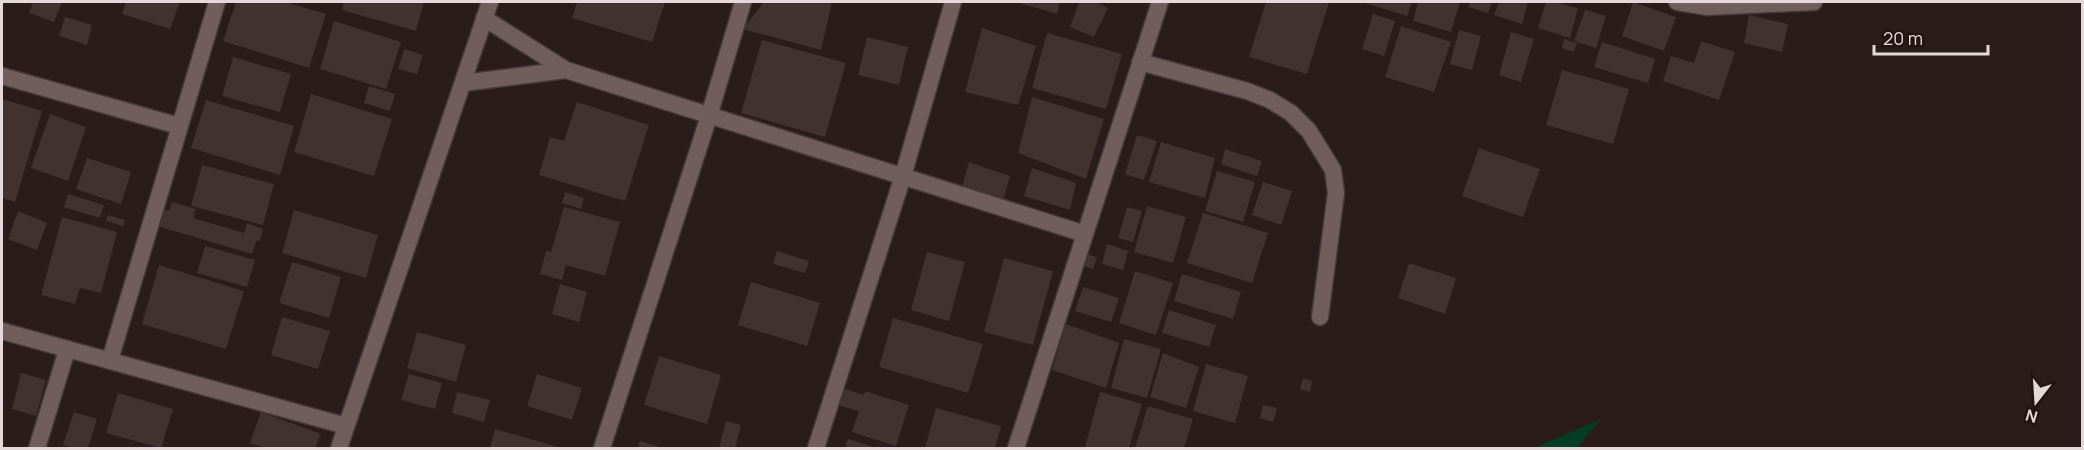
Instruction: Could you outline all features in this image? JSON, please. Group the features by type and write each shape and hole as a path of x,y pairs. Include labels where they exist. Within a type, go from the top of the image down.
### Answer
{"street":[{"path":"110,360 217,2"},
{"path":"602,448 709,116 742,2"},
{"path":"816,448 903,176 953,2"},
{"path":"1016,448 1160,2"},
{"path":"1677,2 1707,7 1814,2"},
{"path":"339,448 487,10 566,70 1085,234"},
{"path":"1140,62 1247,91 1270,100 1292,113 1309,131 1333,170 1336,193 1320,317"},
{"path":"463,83 566,70"},
{"path":"2,76 179,126"},
{"path":"2,331 346,426"},
{"path":"37,448 67,350"}],"green space":[{"path":"1601,419 1577,448 1534,448"}],"building":[{"path":"33,2 62,2 54,22 29,13"},
{"path":"126,2 180,2 170,29 122,14"},
{"path":"236,2 285,2 326,14 309,68 223,41"},
{"path":"344,2 424,2 416,31 342,10"},
{"path":"577,2 665,2 652,42 572,18"},
{"path":"764,2 832,2 821,50 743,29"},
{"path":"1016,2 1060,2 1057,14"},
{"path":"1079,2 1095,2 1108,8 1094,37 1070,27"},
{"path":"1266,2 1329,2 1307,74 1249,57"},
{"path":"1362,2 1412,2 1407,16"},
{"path":"1418,2 1460,2 1451,32 1413,21"},
{"path":"1470,2 1492,2 1488,13 1468,7"},
{"path":"1499,2 1528,2 1522,24 1494,15"},
{"path":"1546,2 1578,8 1570,38 1538,28"},
{"path":"1633,2 1676,17 1664,51 1622,36"},
{"path":"1585,10 1606,16 1596,48 1574,41"},
{"path":"1373,14 1395,21 1384,56 1362,49"},
{"path":"1749,15 1788,24 1782,52 1744,43"},
{"path":"65,17 92,25 87,45 59,36"},
{"path":"334,21 401,42 386,89 320,69"},
{"path":"1401,26 1451,42 1434,92 1385,77"},
{"path":"982,28 1036,46 1018,105 965,92"},
{"path":"1459,30 1481,36 1472,70 1450,64"},
{"path":"1511,32 1534,39 1521,82 1499,75"},
{"path":"1047,33 1122,54 1106,109 1032,88"},
{"path":"867,37 908,47 899,85 858,75"},
{"path":"1564,39 1577,43 1574,52 1562,48"},
{"path":"762,40 846,63 825,137 741,113"},
{"path":"1701,41 1735,52 1719,100 1663,81 1671,56 1694,63"},
{"path":"1602,42 1655,59 1648,83 1594,67"},
{"path":"404,49 423,55 417,74 398,69"},
{"path":"233,57 291,74 280,112 222,96"},
{"path":"1562,70 1629,89 1613,144 1546,125"},
{"path":"369,86 395,94 390,111 364,103"},
{"path":"311,94 392,119 374,176 294,152"},
{"path":"1032,97 1104,119 1086,179 1018,153"},
{"path":"2,99 42,111 15,202 2,198"},
{"path":"206,100 294,126 280,175 191,148"},
{"path":"577,102 649,125 625,201 539,175 550,137 564,141"},
{"path":"50,114 86,127 68,181 31,168"},
{"path":"1137,135 1157,141 1144,180 1125,174"},
{"path":"1161,142 1215,158 1205,198 1149,182"},
{"path":"1479,148 1540,169 1523,217 1462,196"},
{"path":"1225,149 1262,161 1257,176 1221,164"},
{"path":"87,158 131,172 121,204 76,189"},
{"path":"969,162 1010,176 1004,198 962,187"},
{"path":"202,165 274,184 263,225 191,206"},
{"path":"1032,168 1076,183 1070,210 1024,196"},
{"path":"1217,171 1255,182 1243,222 1205,211"},
{"path":"1263,182 1292,191 1281,225 1252,215"},
{"path":"565,192 584,198 581,209 562,203"},
{"path":"68,194 104,205 100,218 64,207"},
{"path":"172,202 196,209 193,218 244,233 247,223 263,229 260,241 257,240 252,254 157,226 162,209 169,211"},
{"path":"1147,206 1186,217 1173,263 1134,252"},
{"path":"564,207 620,222 605,276 566,265 562,280 540,274 546,251 551,252"},
{"path":"1127,207 1142,211 1133,242 1118,238"},
{"path":"294,210 378,235 366,278 282,253"},
{"path":"18,211 47,223 37,250 8,239"},
{"path":"1203,213 1268,233 1252,283 1187,263"},
{"path":"108,215 125,220 123,226 106,221"},
{"path":"62,217 117,232 101,293 80,288 75,304 41,295"},
{"path":"1107,244 1128,251 1123,270 1102,264"},
{"path":"205,246 255,260 247,287 197,273"},
{"path":"777,251 809,261 805,273 773,264"},
{"path":"927,252 965,262 949,321 911,310"},
{"path":"1086,254 1097,257 1093,269 1083,266"},
{"path":"1004,258 1053,271 1033,345 984,332"},
{"path":"292,262 341,277 329,318 279,303"},
{"path":"1409,263 1456,278 1445,314 1398,298"},
{"path":"159,265 244,291 226,349 142,324"},
{"path":"1135,271 1173,283 1156,335 1119,323"},
{"path":"1182,274 1241,292 1233,319 1174,301"},
{"path":"751,282 820,303 807,346 738,325"},
{"path":"560,284 587,292 579,322 552,314"},
{"path":"1083,287 1119,298 1111,322 1075,311"},
{"path":"1169,310 1216,325 1209,347 1162,333"},
{"path":"282,317 330,331 318,369 271,355"},
{"path":"893,318 983,344 968,393 879,367"},
{"path":"1066,324 1119,343 1106,388 1052,370"},
{"path":"417,332 466,345 456,382 407,368"},
{"path":"1124,339 1161,349 1147,398 1111,388"},
{"path":"1163,353 1199,367 1186,408 1150,397"},
{"path":"659,356 721,375 707,424 644,405"},
{"path":"1206,364 1248,376 1235,423 1193,411"},
{"path":"21,373 46,380 36,416 12,409"},
{"path":"409,374 442,383 435,409 401,400"},
{"path":"537,374 582,388 572,420 527,406"},
{"path":"1303,378 1312,381 1310,392 1300,389"},
{"path":"839,387 864,395 865,391 909,405 896,446 852,432 859,411 834,404"},
{"path":"457,392 490,400 484,422 452,413"},
{"path":"1100,392 1142,404 1129,448 1085,447"},
{"path":"118,393 173,409 161,448 106,433"},
{"path":"1263,405 1277,408 1273,422 1260,418"},
{"path":"1148,406 1193,419 1184,448 1135,448"},
{"path":"936,408 1001,426 995,448 925,448"},
{"path":"74,412 97,419 88,448 63,445"},
{"path":"261,412 321,434 315,448 265,448 250,443"},
{"path":"726,421 741,425 735,448 719,448"},
{"path":"495,429 562,448 490,448"},
{"path":"848,439 877,448 845,448"},
{"path":"640,441 662,448 638,448"}]}
